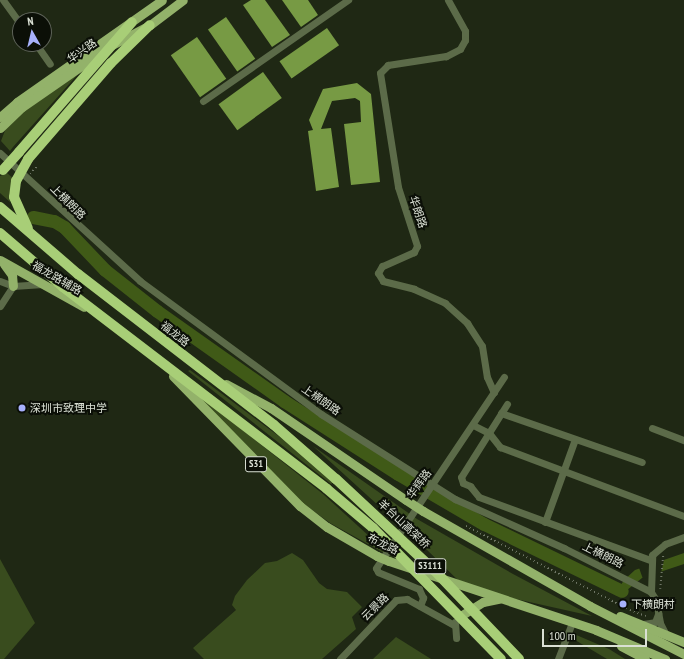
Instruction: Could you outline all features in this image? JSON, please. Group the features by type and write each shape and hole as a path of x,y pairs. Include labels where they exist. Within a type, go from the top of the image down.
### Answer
{"highway":[{"path":"2,171 132,22"},
{"path":"31,233 14,197 16,181 28,159 111,63 150,25"},
{"name":"福龙路","path":"0,208 78,274 274,425 336,479"},
{"name":"S31","path":"0,233 150,354"},
{"name":"S3111","path":"150,354 207,394 327,489 373,528 501,659"},
{"name":"羊台山高架桥","path":"336,479 434,570 519,659"}],"main road":[{"name":"华兴路","path":"0,117 17,102 162,0"},
{"name":"华兴路","path":"0,128 22,107 110,46 150,25 183,0"},
{"name":"福龙路辅路","path":"0,260 48,285 103,317"},
{"path":"0,260 9,270 13,286"},
{"name":"布龙路","path":"150,354 210,412 251,458 300,506 327,527 377,556 389,561 596,630 665,659"},
{"path":"211,376 271,408 423,511 590,606 684,654"},
{"path":"457,584 462,594 462,615 488,600 502,598"},
{"path":"590,606 643,624 684,642"},
{"path":"596,630 645,659"}],"street":[{"path":"203,101 348,0"},
{"name":"华朗路","path":"448,0 461,21 466,37 457,52 446,56 388,65 380,73 398,187 417,246 414,252 382,266 378,273 383,281 414,289 445,303 462,318 482,346 487,377 494,392"},
{"path":"3,1 12,13"},
{"path":"42,52 50,64"},
{"name":"上横朗路","path":"0,153 140,281 427,490 621,576 651,592"},
{"path":"0,281 13,286 48,285"},
{"path":"0,306 13,286"},
{"name":"华辉路","path":"420,606 423,598 419,589 376,569 427,490 473,425 504,377"},
{"path":"508,404 460,480 479,497 650,560"},
{"path":"501,413 642,462"},
{"path":"473,425 489,433 497,446 684,516"},
{"path":"652,428 684,440"},
{"path":"544,522 575,439"},
{"path":"650,560 658,548 684,537"},
{"path":"650,560 656,577 651,592 656,600 658,613 665,633"},
{"name":"云景路","path":"340,659 396,600 407,599 454,625"},
{"path":"643,624 655,622 658,613"},
{"path":"456,638 454,625 462,615"},
{"path":"558,659 572,622"}],"path":[{"path":"465,525 636,613 648,616"},
{"path":"660,589 656,577 663,555"}],"shaded area":[{"path":"79,73 10,151 1,141 6,128 19,114"},
{"path":"7,173 14,179 10,202 0,193 0,176"},
{"path":"190,370 284,440 335,481 331,484 188,371"},
{"path":"192,390 323,494 393,558 330,523 297,499"},
{"path":"313,446 417,519 513,574 592,616 466,588 424,547"},
{"path":"292,553 303,560 319,583 327,589 347,592 362,607 352,617 356,629 322,659 204,659 193,648 236,610 232,605 235,596 247,580 265,563 277,561"},
{"path":"684,553 684,564 642,578 627,590 623,597 615,595 624,580 635,570"},
{"path":"0,559 35,623 4,659 0,659"},
{"path":"567,631 609,649 625,659 607,659 570,637 566,633"},
{"path":"396,637 431,659 373,659"}],"pier":[{"path":"665,556 661,573 643,579 638,565"}],"building":[{"path":"251,0 265,0 290,35 272,47 243,5"},
{"path":"282,0 308,0 318,15 301,27"},
{"path":"226,17 255,59 237,71 208,30"},
{"path":"327,28 339,45 292,78 279,61"},
{"path":"197,37 226,79 200,97 171,55"},
{"path":"263,72 282,98 237,130 219,104"},
{"path":"357,83 371,94 380,182 351,185 344,124 361,122 360,101 355,98 332,101 321,129 331,128 339,187 316,191 308,131 313,130 309,120 323,89"}],"waterway":[{"path":"33,217 54,221 64,227 105,270 157,311 284,401 398,474 484,524 622,591"}],"place":[{"name":"深圳市致理中学","path":"22,408"},
{"name":"下横朗村","path":"623,604"}]}
